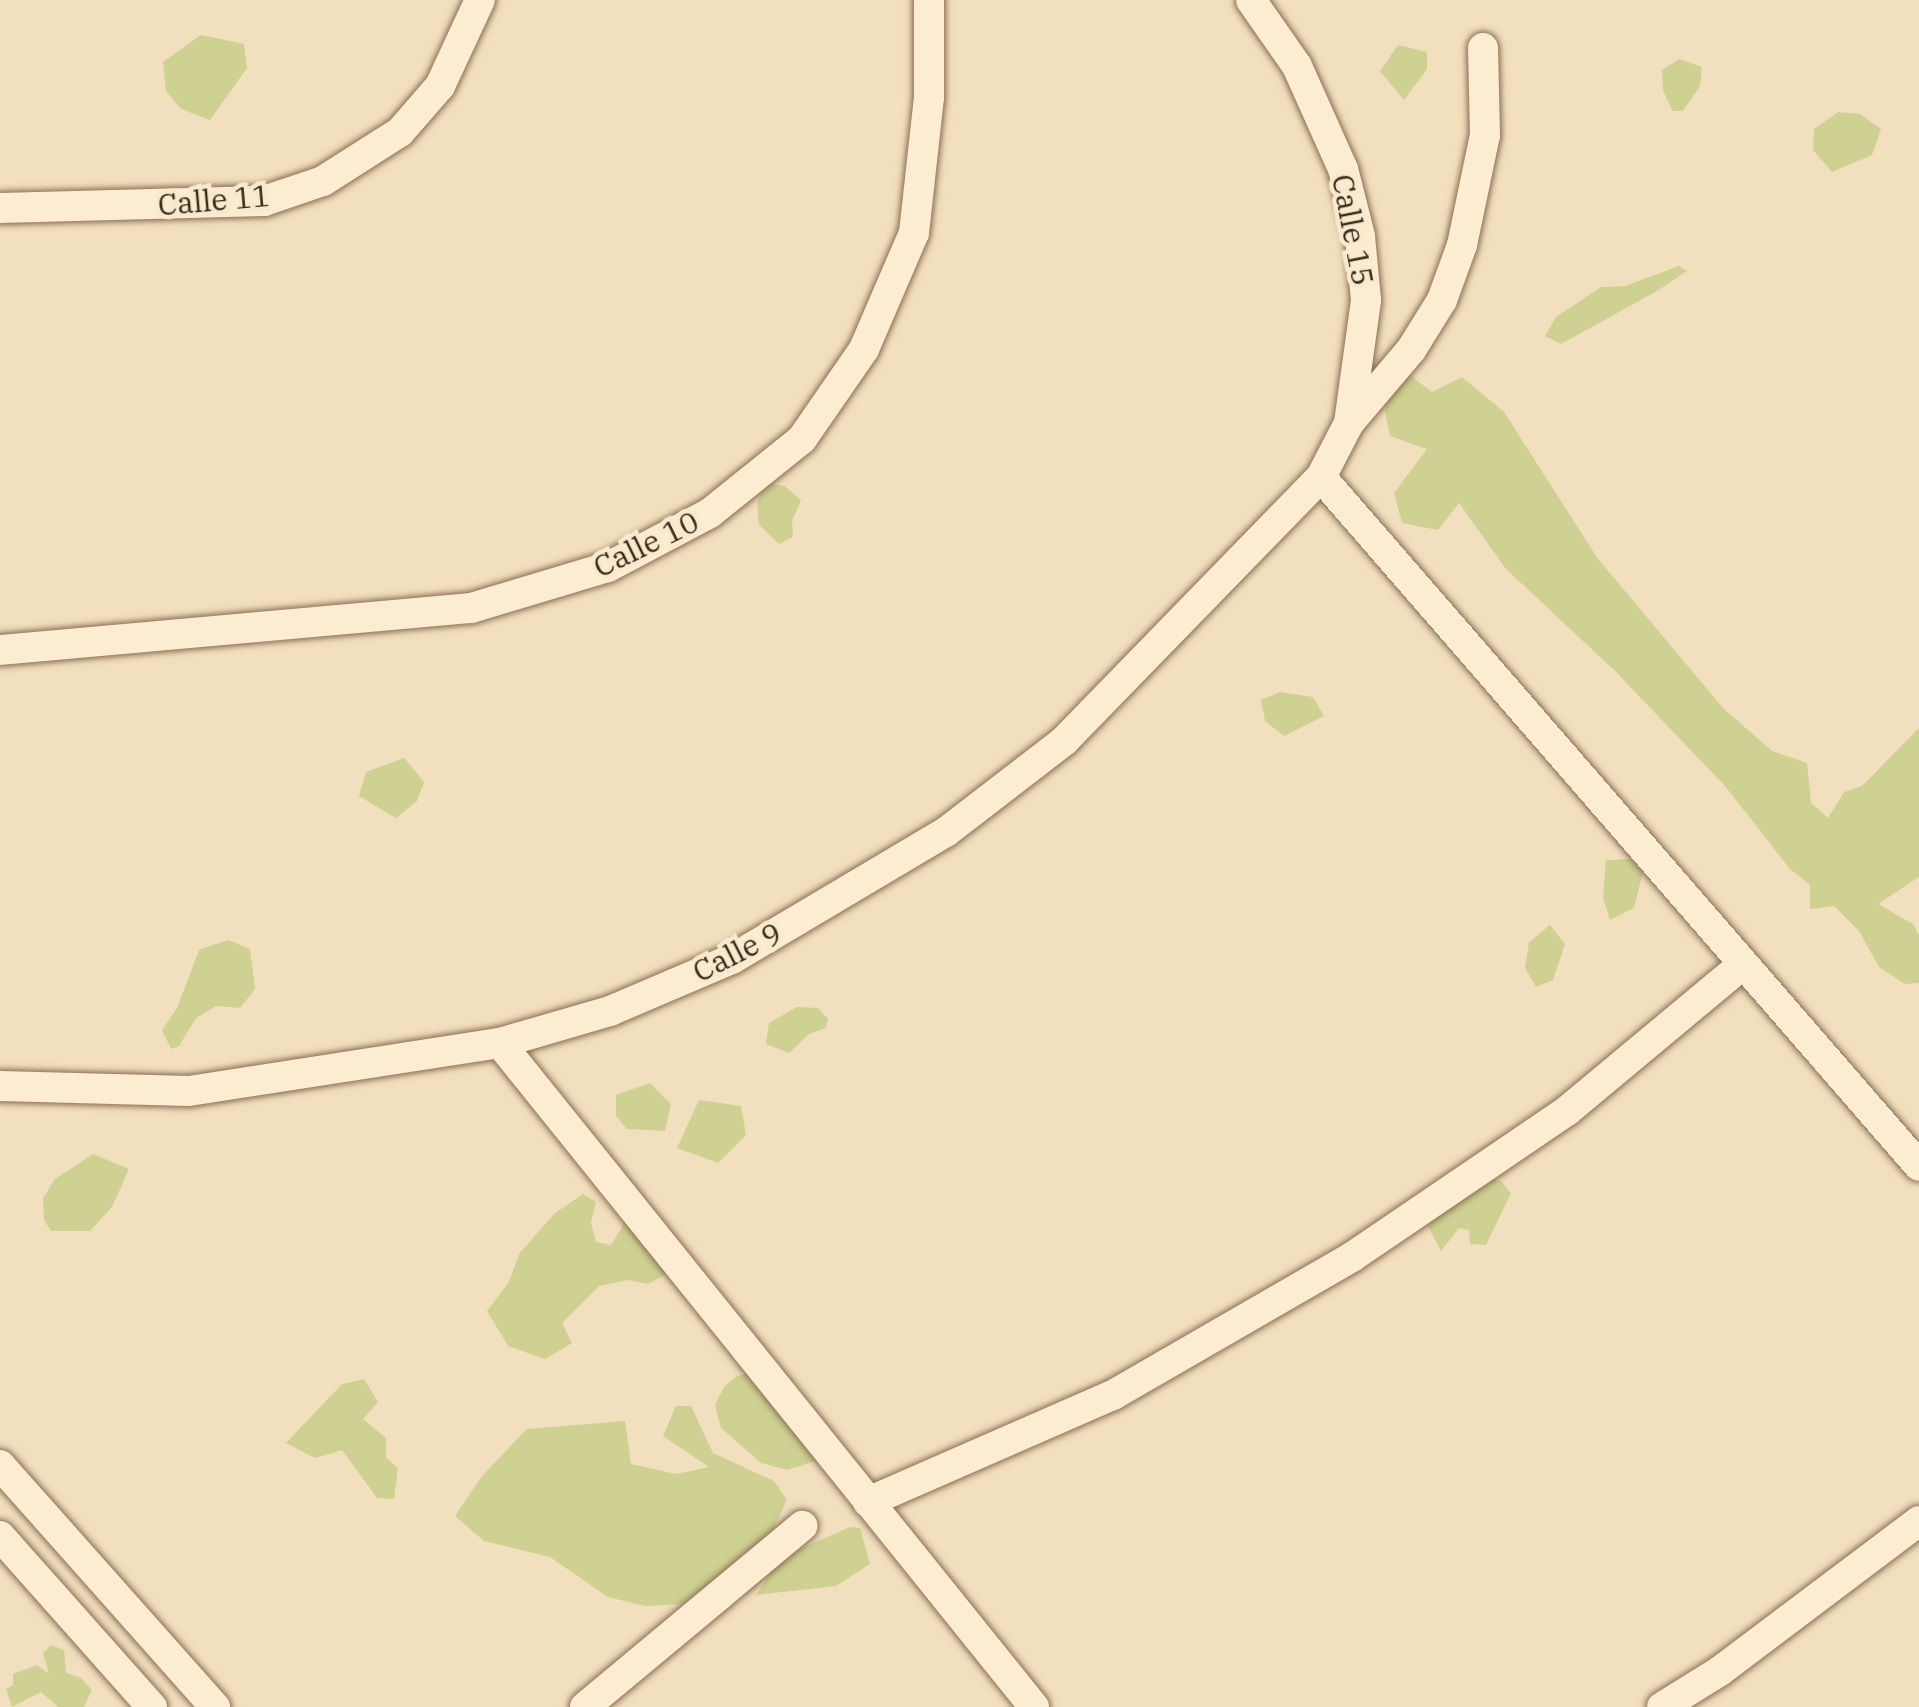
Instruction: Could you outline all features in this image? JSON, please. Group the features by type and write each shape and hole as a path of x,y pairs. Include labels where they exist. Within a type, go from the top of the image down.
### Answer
{"street":[{"name":"Calle 11","path":"0,208 265,202 323,181 400,132 440,86 480,0"},
{"name":"Calle 10","path":"0,650 471,608 608,568 710,513 802,439 864,349 914,233 929,98 929,0"},
{"name":"Calle 15","path":"1251,0 1297,66 1343,169 1360,236 1366,300 1349,423 1321,477"},
{"path":"1349,423 1411,350 1442,300 1462,245 1485,135 1483,48"},
{"path":"1321,477 1919,1166"},
{"name":"Calle 9","path":"0,1086 189,1091 500,1043 610,1011 732,959 946,832 1064,740 1321,477"},
{"path":"868,1502 1113,1395 1352,1257 1568,1110 1742,964"},
{"path":"500,1043 1034,1707"},
{"path":"0,1465 214,1707"},
{"path":"1662,1707 1720,1672 1919,1521"},
{"path":"585,1707 802,1526"},
{"path":"0,1536 152,1707"}],"green space":[{"path":"201,35 244,44 247,68 210,120 181,109 166,91 163,62"},
{"path":"1398,45 1427,52 1427,69 1404,100 1380,71"},
{"path":"1679,59 1702,67 1700,86 1683,111 1673,111 1663,91 1662,70"},
{"path":"1838,112 1860,114 1881,129 1872,155 1832,172 1813,150 1814,129"},
{"path":"1679,266 1687,271 1561,344 1545,336 1556,317 1601,287 1625,286"},
{"path":"1411,376 1432,392 1462,377 1504,412 1598,559 1724,709 1772,751 1807,763 1811,803 1828,818 1844,792 1862,786 1919,728 1919,877 1878,904 1913,924 1919,936 1919,983 1905,984 1879,967 1859,931 1834,906 1810,909 1810,885 1790,869 1725,786 1614,670 1506,569 1459,503 1438,530 1402,523 1394,493 1427,449 1390,436 1382,395"},
{"path":"765,483 785,486 801,500 792,521 793,537 779,544 759,525 757,503"},
{"path":"1280,692 1313,697 1324,716 1284,736 1265,721 1261,700"},
{"path":"404,758 424,782 417,801 396,818 359,796 366,772"},
{"path":"1630,859 1643,872 1634,908 1610,920 1603,898 1606,860"},
{"path":"1550,925 1565,944 1553,980 1536,987 1525,968 1529,942"},
{"path":"228,940 250,949 255,989 240,1008 216,1006 196,1018 179,1046 171,1049 162,1030 177,1008 199,950"},
{"path":"797,1007 818,1008 828,1019 826,1028 809,1034 789,1053 766,1044 769,1023"},
{"path":"650,1083 671,1104 665,1131 627,1129 616,1116 616,1095"},
{"path":"699,1100 741,1106 746,1135 718,1163 677,1148"},
{"path":"93,1154 129,1169 112,1207 90,1231 51,1231 44,1220 43,1198 55,1179"},
{"path":"1462,1173 1501,1181 1511,1193 1486,1245 1470,1244 1469,1230 1459,1228 1441,1251 1426,1222"},
{"path":"583,1194 596,1202 591,1223 596,1242 611,1245 628,1217 673,1270 648,1284 628,1280 599,1286 562,1323 572,1343 545,1359 508,1346 487,1311 509,1282 519,1254 555,1213"},
{"path":"752,1373 819,1460 787,1470 761,1463 721,1428 715,1405 724,1387 737,1376"},
{"path":"364,1379 378,1402 363,1419 386,1438 386,1458 398,1468 394,1499 377,1498 342,1450 315,1458 286,1443 342,1384"},
{"path":"676,1406 691,1406 713,1453 774,1481 787,1500 768,1540 684,1604 645,1606 608,1597 550,1557 484,1541 455,1516 482,1476 527,1429 625,1421 631,1464 676,1474 709,1467 663,1436"},
{"path":"850,1527 860,1528 870,1564 836,1586 756,1595 780,1558"},
{"path":"51,1645 64,1650 66,1673 81,1678 92,1690 84,1707 58,1707 41,1692 12,1707 6,1689 13,1685 13,1674 37,1665 49,1674 43,1653"}]}
